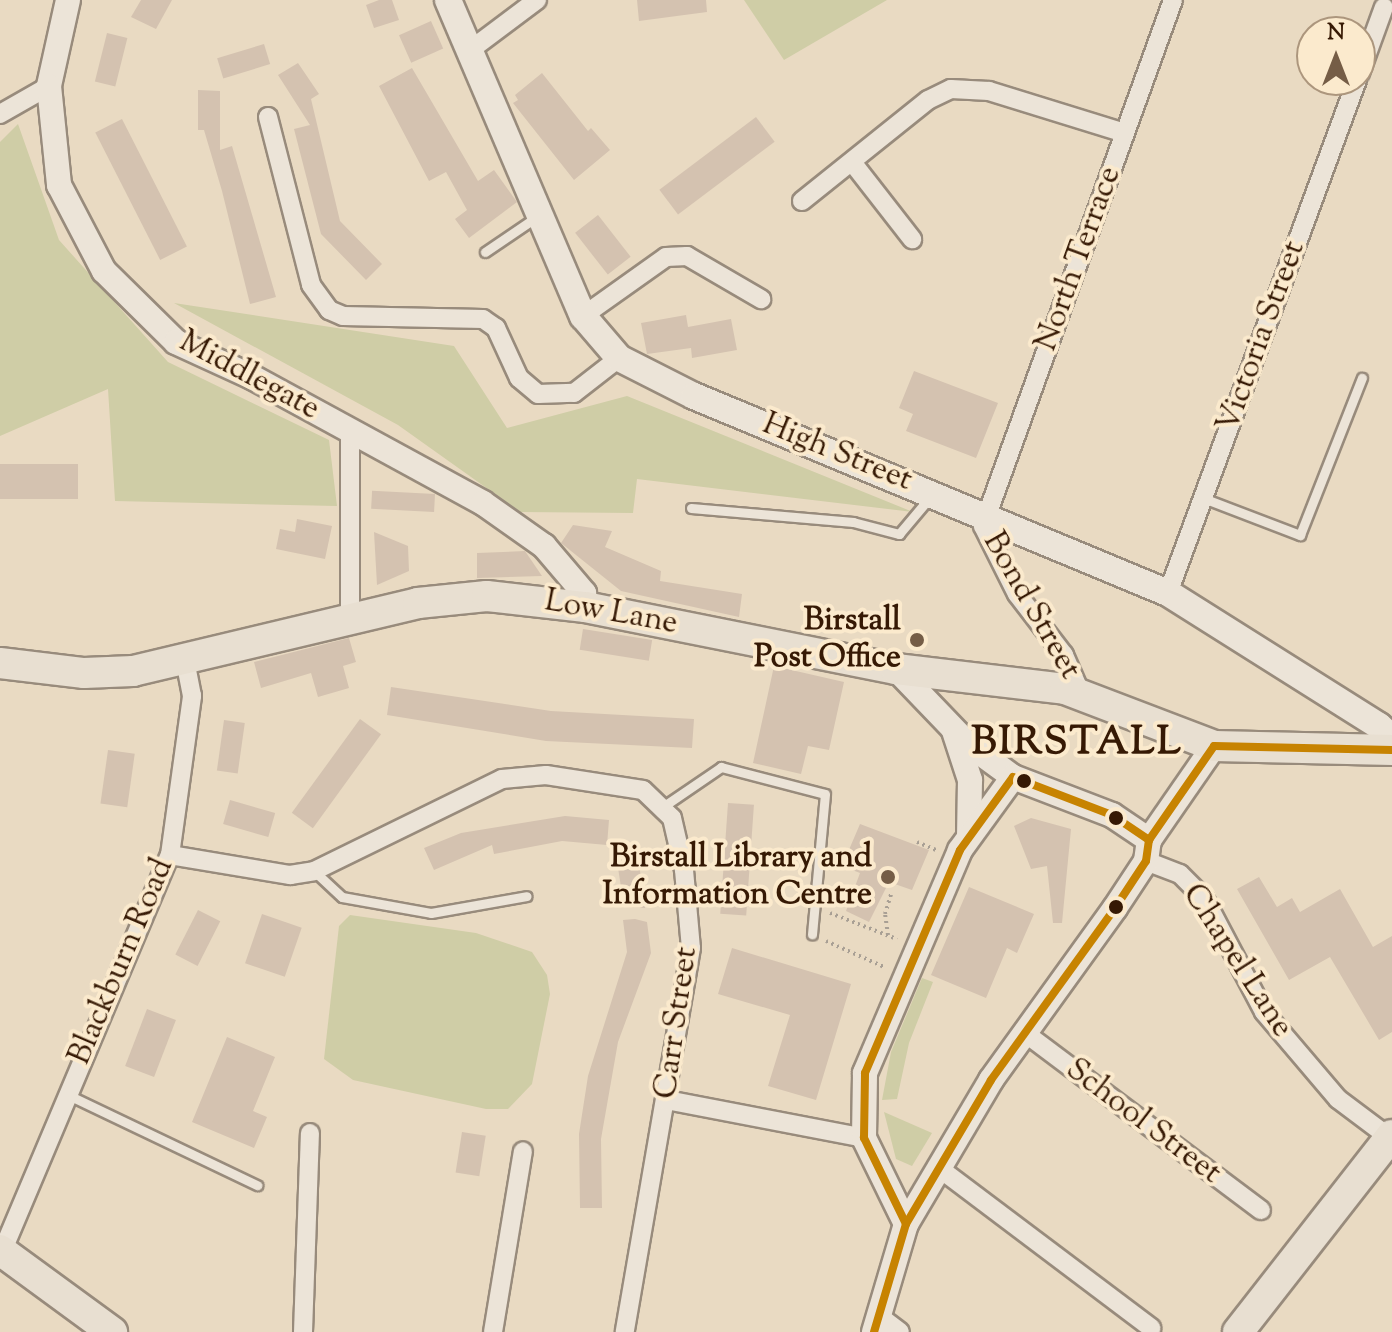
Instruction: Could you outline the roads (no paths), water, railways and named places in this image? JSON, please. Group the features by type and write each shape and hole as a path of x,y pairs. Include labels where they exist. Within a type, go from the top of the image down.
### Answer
{"main road":[{"name":"High Street","path":"448,0 583,316 619,358 694,396 934,492 985,518 1168,593 1379,726 1390,736 1392,750"},
{"name":"Low Lane","path":"0,663 108,673 185,659 418,603 487,596 585,607 896,669 1081,694 1214,746"},
{"path":"1214,746 1392,750"},
{"path":"1238,1332 1391,1136"},
{"path":"1,1251 112,1332"}],"street":[{"name":"Middlegate","path":"68,0 49,86 59,185 104,271 176,342 350,429 483,503 544,546 584,593 585,607"},
{"path":"469,51 537,0"},
{"name":"North Terrace","path":"985,518 1173,0"},
{"path":"1376,29 1384,7"},
{"path":"0,114 49,86"},
{"path":"802,201 928,100 951,89 989,91 1125,133"},
{"name":"Victoria Street","path":"1168,593 1351,96"},
{"path":"268,117 311,285 329,310 343,316 483,319 496,328 519,378 538,394 574,393 619,358"},
{"path":"852,162 912,239"},
{"path":"583,316 666,257 687,256 761,299"},
{"path":"350,429 350,617"},
{"name":"Bond Street","path":"985,518 984,532 1010,582 1064,655 1081,694"},
{"name":"Blackburn Road","path":"1,1251 170,855 192,696 185,659"},
{"name":"Chapel Lane","path":"896,669 954,729 1013,777 1112,815 1148,850 1180,874 1204,898 1264,1012 1338,1099 1391,1136"},
{"path":"954,729 970,780 969,838"},
{"path":"900,1332 876,1324 906,1224 1025,1033 1214,746"},
{"path":"170,855 290,875 314,871 502,779 546,775 643,790 661,808"},
{"path":"906,1224 864,1138 865,1073 904,977 969,838 1013,777"},
{"name":"Carr Street","path":"625,1332 691,948 684,870 672,818 661,808"},
{"name":"School Street","path":"1025,1033 1261,1210"},
{"path":"667,1100 864,1138"},
{"path":"303,1332 310,1133"},
{"path":"493,1332 523,1151"},
{"path":"939,1168 1151,1328"}],"lane":[{"path":"485,252 538,216"},
{"path":"1203,498 1300,535 1362,378"},
{"path":"691,508 853,522 899,534 934,492"},
{"path":"661,808 721,767 825,794 812,934"},
{"path":"314,871 342,897 431,913 527,896"},
{"path":"66,1094 257,1185"}],"place":[{"name":"Birstall Post Office","path":"917,640"},
{"name":"Birstall Library and Information Centre","path":"888,877"}],"district":[{"name":"BIRSTALL","path":"1077,744"}]}
